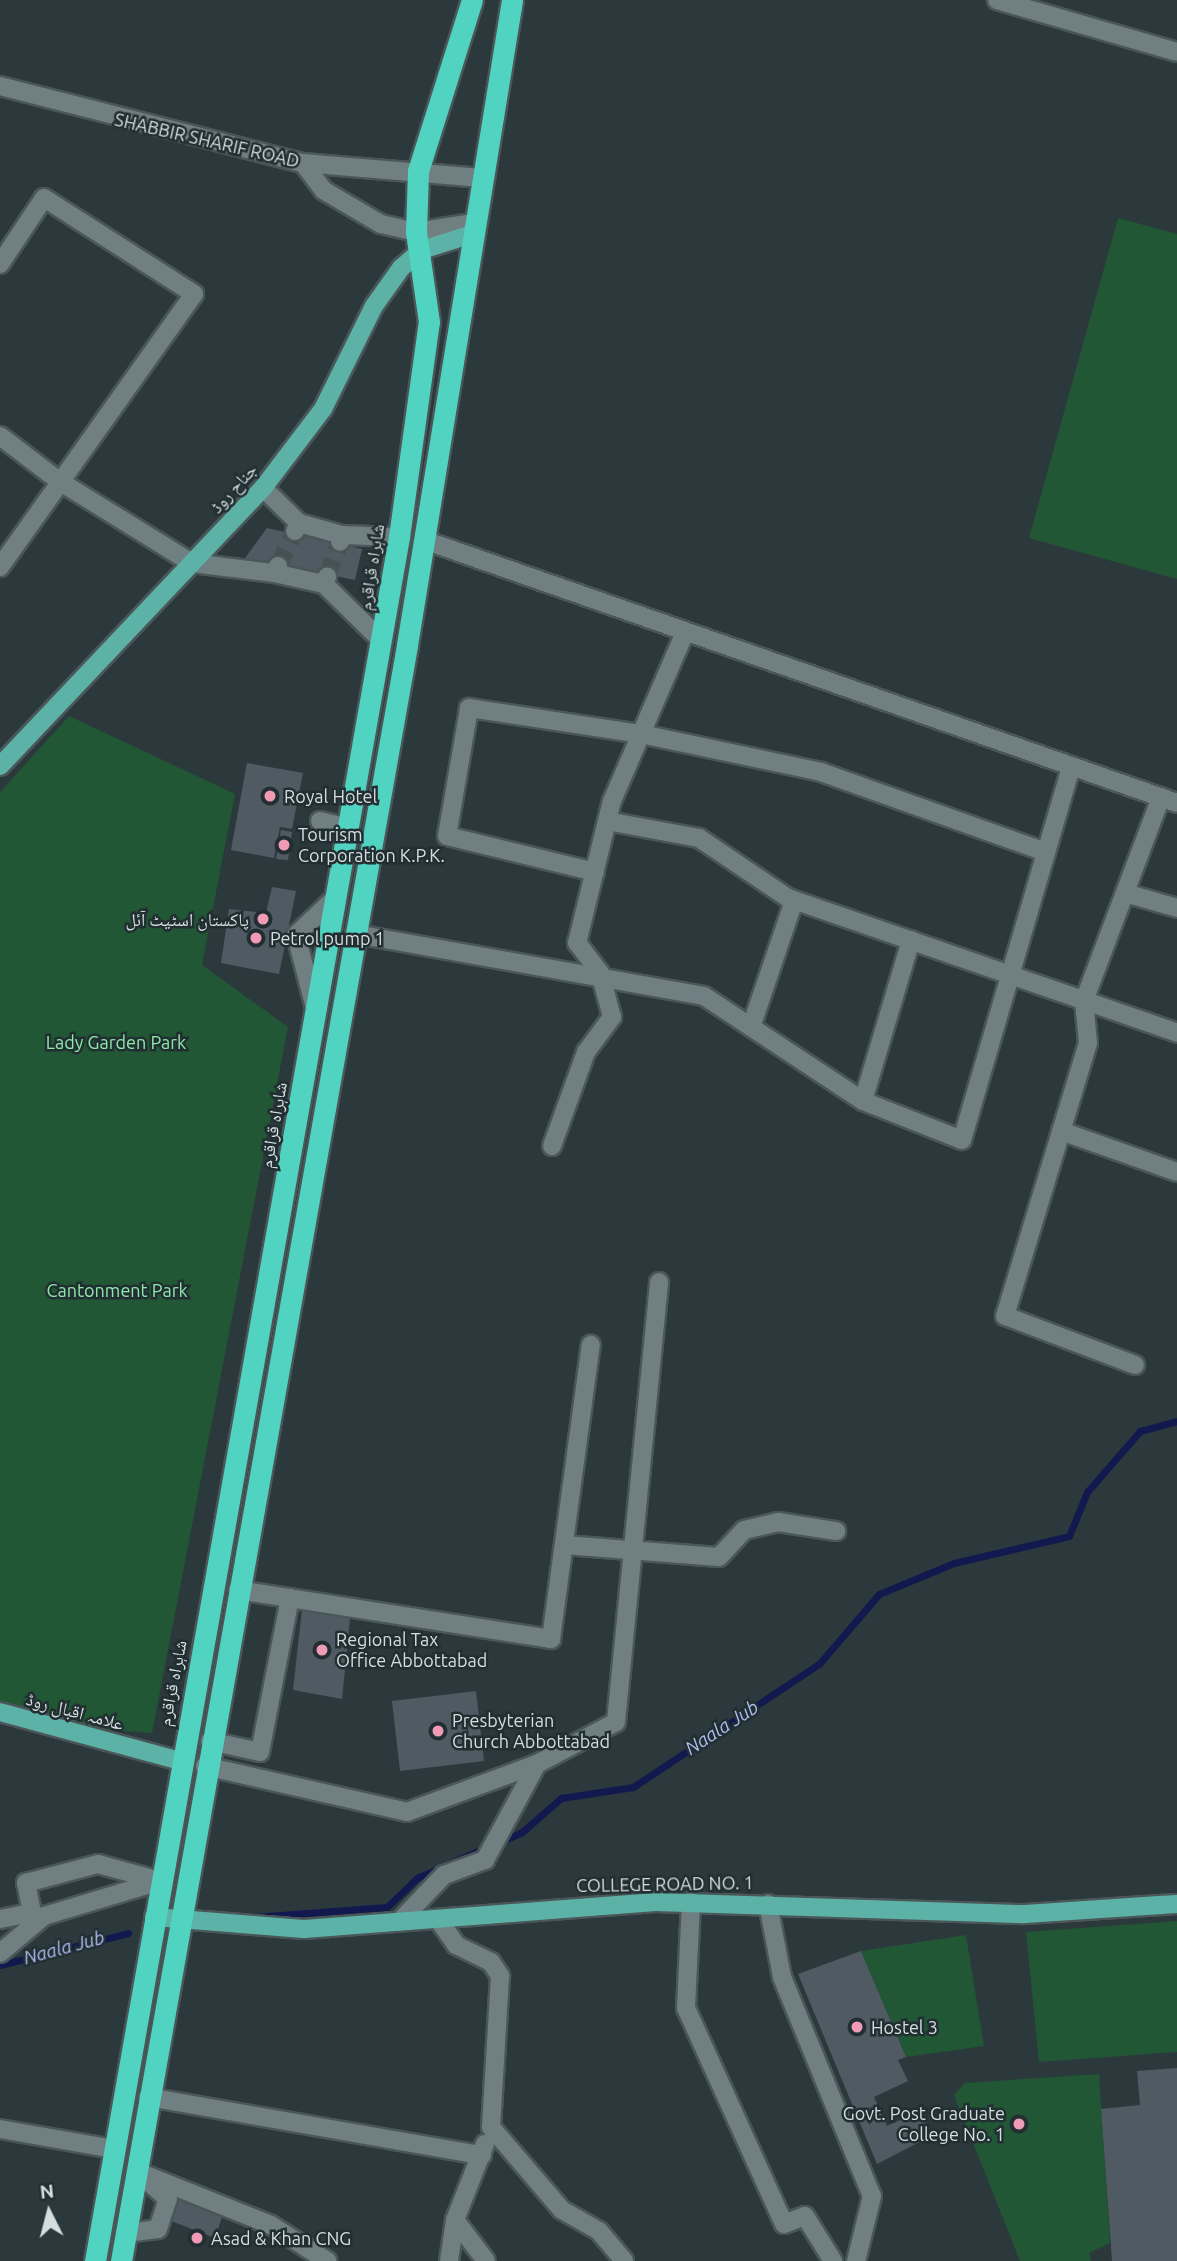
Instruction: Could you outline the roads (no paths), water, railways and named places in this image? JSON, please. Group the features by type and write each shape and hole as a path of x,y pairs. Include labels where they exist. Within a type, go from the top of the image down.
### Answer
{"highway":[{"name":"شاہراہ قراقرم","path":"95,2261 180,1761 399,537 429,322 419,241 418,172 472,0"},
{"path":"121,2261 205,1766 356,934 424,540 472,228 512,0"}],"main road":[{"name":"جناح روڈ","path":"0,766 263,488 323,409 386,286 419,241"},
{"name":"علامہ اقبال روڈ","path":"0,1712 180,1761"},
{"name":"COLLEGE ROAD NO. 1","path":"153,1917 304,1929 588,1904 691,1902 1025,1914 1177,1904"}],"street":[{"path":"997,0 1177,52"},
{"name":"SHABBIR SHARIF ROAD","path":"0,86 303,163 481,178"},
{"path":"303,163 349,211 419,241 472,228"},
{"path":"0,264 44,198 194,294 0,567"},
{"path":"0,436 60,481 192,563 276,569 326,580 382,641"},
{"path":"263,488 297,527 341,539 399,537"},
{"path":"424,540 684,635 1169,800 1125,893 1084,1001 1088,1043 1005,1316 1135,1364"},
{"path":"552,1146 586,1052 612,1017 600,973 578,943 607,821 684,635"},
{"path":"595,872 447,836 469,708 641,734 821,772 1046,852"},
{"path":"356,934 600,973 704,996 863,1101 962,1140 1071,767"},
{"path":"320,821 349,828"},
{"path":"607,821 699,838 794,901 1177,1033"},
{"path":"1125,893 1177,908"},
{"path":"316,1012 296,935 336,897"},
{"path":"751,1027 794,901"},
{"path":"863,1101 911,940"},
{"path":"1061,1131 1177,1172"},
{"path":"205,1766 407,1812 537,1764 616,1721 659,1282"},
{"path":"237,1590 551,1639 591,1345"},
{"path":"565,1545 719,1557 744,1530 766,1525 836,1531"},
{"path":"210,1741 260,1752 290,1598"},
{"path":"400,1922 444,1875 485,1860 537,1764"},
{"path":"0,1919 32,1913 26,1883 98,1864 160,1881"},
{"path":"0,1953 44,1916 160,1881"},
{"path":"691,1902 686,2008 784,2224 805,2217 833,2261"},
{"path":"768,1905 782,1977 872,2196 856,2261"},
{"path":"438,1919 456,1945 491,1962 500,1976 491,2127 455,2220 449,2261"},
{"path":"148,2097 482,2155"},
{"path":"491,2127 562,2210 599,2231 624,2261"},
{"path":"0,2129 114,2149"},
{"path":"126,2233 158,2229 168,2199 136,2171"},
{"path":"136,2171 271,2225 327,2261"},
{"path":"455,2220 486,2261"}],"waterway":[{"name":"Naala Jub","path":"500,1842 522,1832 561,1798 633,1787 819,1664 879,1594 954,1563 1069,1536 1087,1492 1140,1431 1177,1421"},
{"name":"Naala Jub","path":"253,1917 387,1907 417,1878 489,1846"},
{"name":"Naala Jub","path":"0,1965 128,1933"}],"tunnel":[{"path":"278,566 295,531"},
{"path":"327,577 340,542"}],"place":[{"name":"Royal Hotel","path":"270,796"},
{"name":"Tourism Corporation K.P.K.","path":"284,845"},
{"name":"پاکستان اسٹیٹ آئل","path":"263,919"},
{"name":"Petrol pump 1","path":"256,938"},
{"name":"Regional Tax Office Abbottabad","path":"322,1650"},
{"name":"Presbyterian Church Abbottabad","path":"438,1731"},
{"name":"Hostel 3","path":"857,2027"},
{"name":"Govt. Post Graduate College No. 1","path":"1019,2124"},
{"name":"Asad & Khan CNG","path":"197,2238"}],"park label":[{"name":"Lady Garden Park","path":"116,1042"},
{"name":"Cantonment Park","path":"117,1290"}]}
